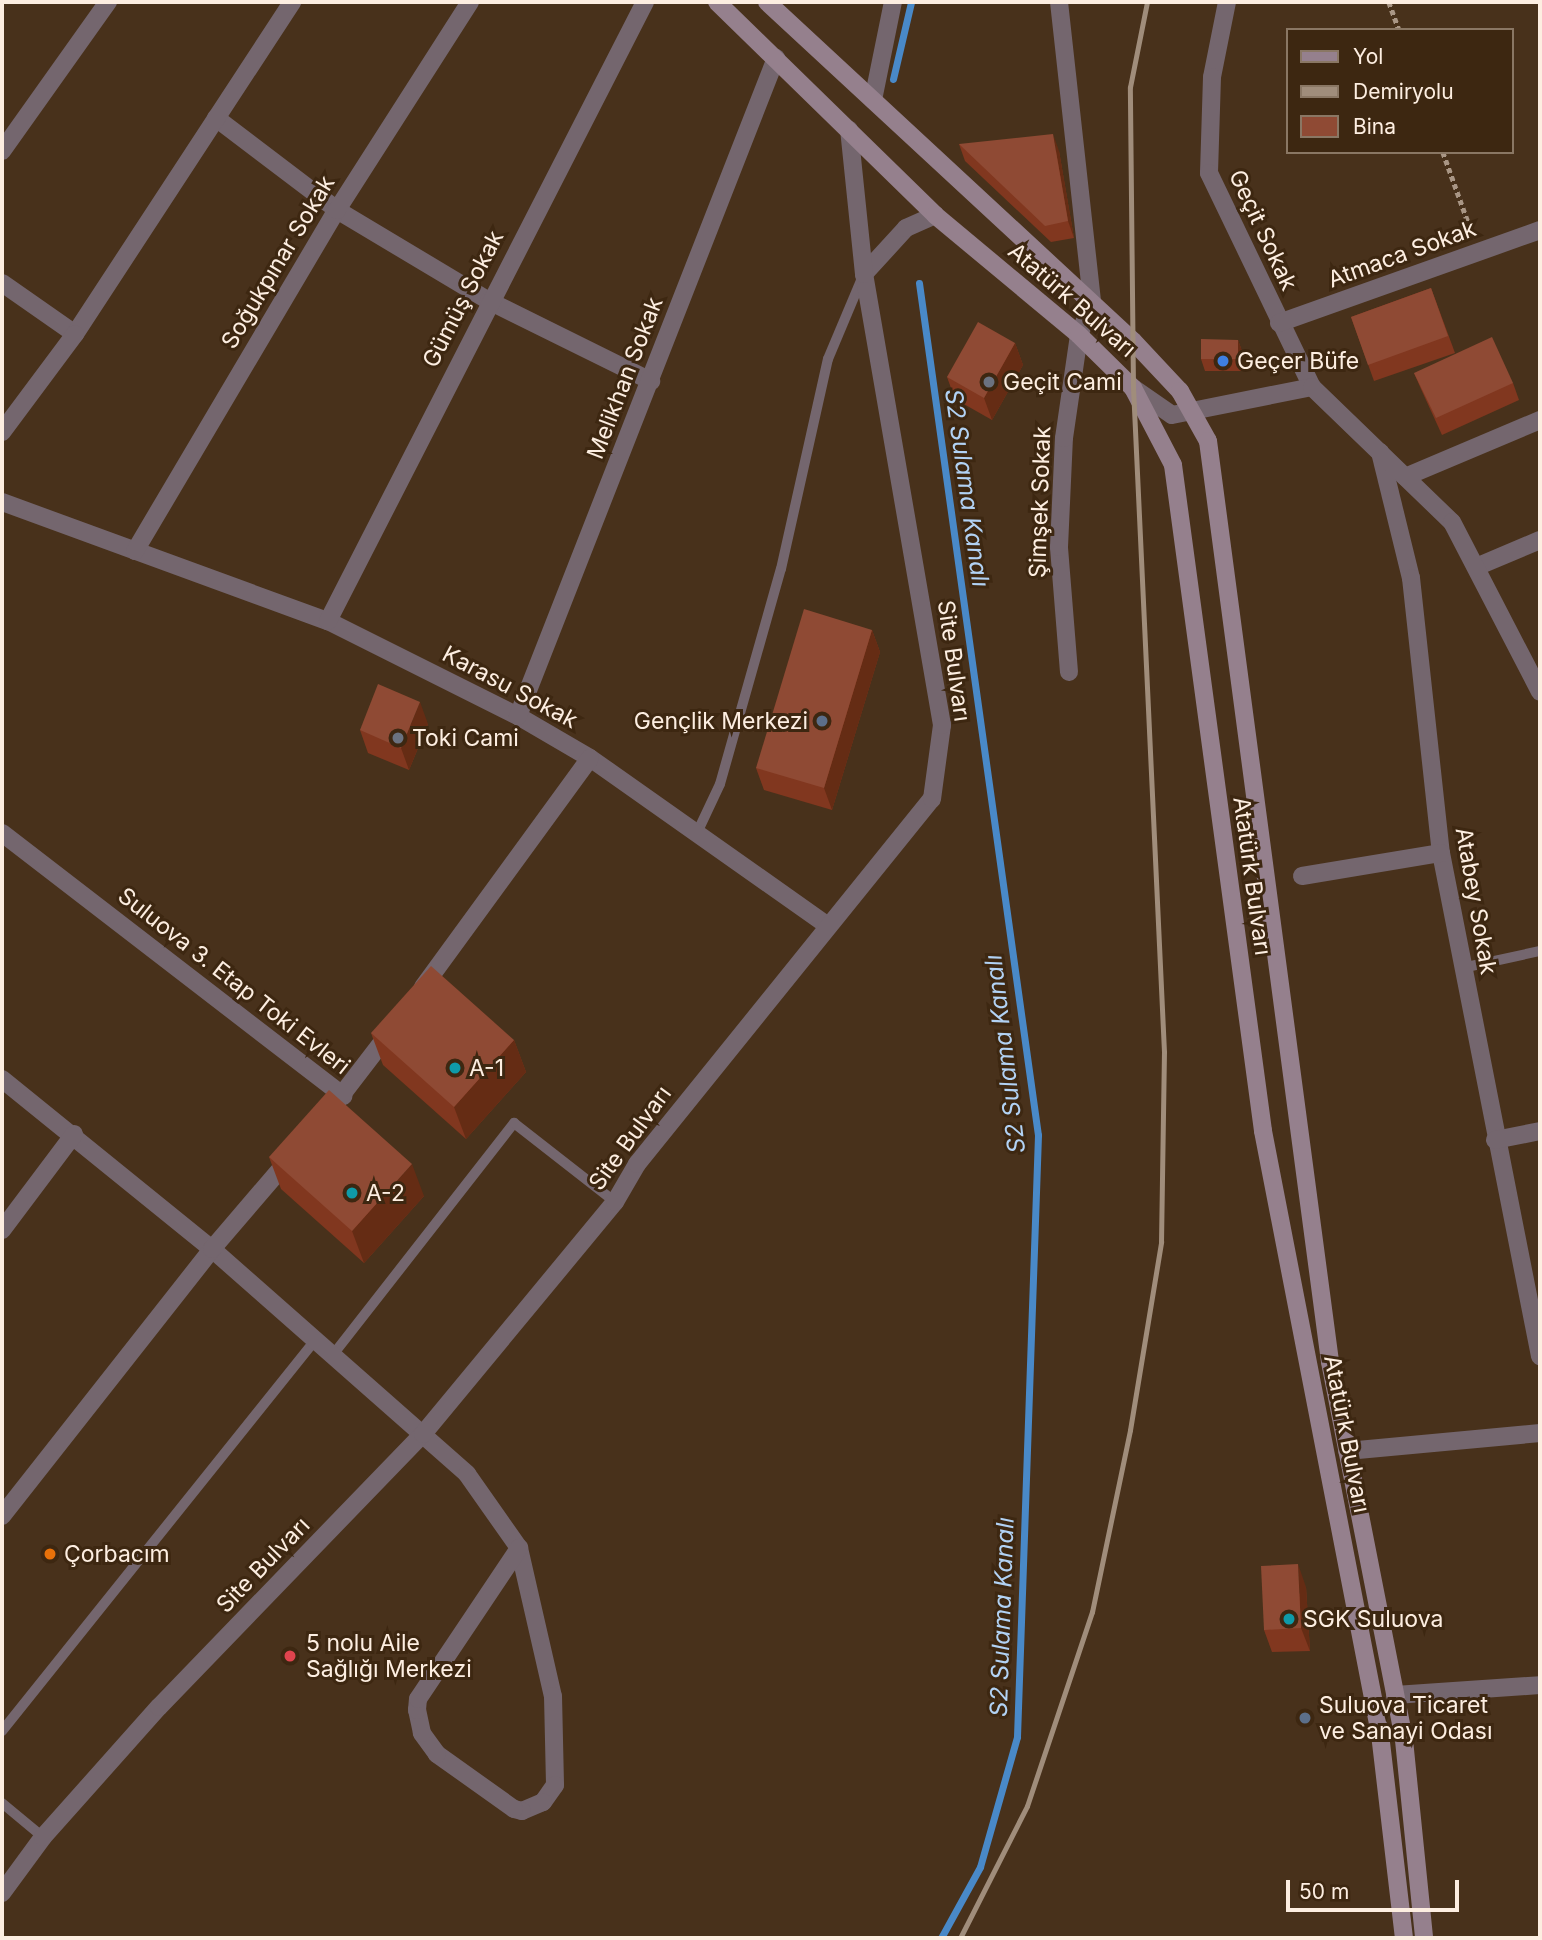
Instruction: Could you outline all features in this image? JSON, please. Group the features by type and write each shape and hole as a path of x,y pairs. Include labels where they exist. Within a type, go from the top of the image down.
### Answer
{"main road":[{"name":"Atatürk Bulvarı","path":"717,2 935,215 1079,335 1133,388 1173,465 1263,1131 1373,1698 1404,1938"},
{"name":"Atatürk Bulvarı","path":"767,2 1092,303 1180,391 1208,441 1330,1362 1404,1740 1424,1938"},
{"path":"1373,1698 1395,1695"}],"street":[{"path":"3,148 108,2"},
{"path":"2,432 75,334 292,2"},
{"name":"Soğukpınar Sokak","path":"135,551 337,209 470,2"},
{"name":"Gümüş Sokak","path":"328,621 489,301 645,2"},
{"path":"873,100 893,2"},
{"path":"1059,2 1092,303"},
{"name":"Geçit Sokak","path":"1227,2 1212,77 1209,173 1312,387 1452,522 1539,685"},
{"name":"Melikhan Sokak","path":"518,716 776,58"},
{"path":"216,118 337,209 489,301 651,381"},
{"name":"Site Bulvarı","path":"2,1893 43,1837 159,1707 424,1434 615,1202 637,1164 932,799 942,725 864,274 849,130"},
{"path":"864,274 906,228 935,215"},
{"name":"Atmaca Sokak","path":"1279,323 1540,230"},
{"path":"2,283 75,334"},
{"name":"Şimşek Sokak","path":"1069,672 1059,547 1064,438 1079,335 1092,303"},
{"path":"1133,388 1172,415 1312,387"},
{"path":"1405,477 1540,420"},
{"name":"Atabey Sokak","path":"1380,453 1411,578 1441,853 1495,1140 1540,1356"},
{"name":"Karasu Sokak","path":"2,502 328,621 518,716 590,758 696,836 828,926"},
{"path":"1476,566 1540,540"},
{"path":"343,1096 590,758"},
{"name":"Suluova 3. Etap Toki Evleri","path":"2,833 343,1096 212,1249 2,1516"},
{"path":"1302,876 1441,853"},
{"path":"2,1079 74,1134 212,1249 467,1474 519,1548 553,1696 555,1785 543,1802 523,1811 514,1809 437,1754 422,1733 417,1710 418,1699 519,1548"},
{"path":"1495,1140 1540,1131"},
{"path":"2,1230 74,1134"},
{"path":"1347,1451 1540,1433"},
{"path":"1395,1695 1540,1685"}],"lane":[{"path":"696,836 720,784 781,569 828,359 864,274"},
{"path":"1462,968 1540,951"},
{"path":"332,1356 514,1123 615,1202"},
{"path":"2,1731 314,1341"},
{"path":"2,1803 43,1837"}],"path":[{"path":"1389,2 1398,28"},
{"path":"1444,154 1480,253"}],"building":[{"path":"1053,134 1068,221 1045,226 959,144"},
{"path":"1431,288 1448,336 1368,365 1351,317"},
{"path":"978,322 1015,343 984,398 947,377"},
{"path":"1492,337 1513,383 1436,418 1414,373"},
{"path":"1201,339 1238,340 1238,359 1201,359"},
{"name":"Gençlik Merkezi","path":"804,609 872,630 824,788 756,768"},
{"path":"378,684 420,702 401,748 360,730"},
{"path":"431,966 514,1040 454,1107 371,1033"},
{"path":"329,1090 412,1164 352,1231 269,1157"},
{"path":"1298,1564 1301,1628 1264,1630 1261,1566"}],"waterway":[{"name":"S2 Sulama Kanalı","path":"893,79 911,2"},
{"name":"S2 Sulama Kanalı","path":"919,283 1038,1135 1017,1737 980,1867 941,1938"}],"railway":[{"path":"960,1938 1027,1806 1092,1612 1130,1430 1161,1242 1164,1052 1133,388 1130,87 1147,2"}],"place":[{"name":"Geçer Büfe","path":"1223,361"},
{"name":"Geçit Cami","path":"989,382"},
{"name":"Gençlik Merkezi","path":"822,721"},
{"name":"Toki Cami","path":"398,738"},
{"name":"A-1","path":"455,1068"},
{"name":"A-2","path":"352,1193"},
{"name":"Çorbacım","path":"50,1554"},
{"name":"SGK Suluova","path":"1289,1619"},
{"name":"5 nolu Aile Sağlığı Merkezi","path":"290,1656"},
{"name":"Suluova Ticaret ve Sanayi Odası","path":"1305,1718"}]}
